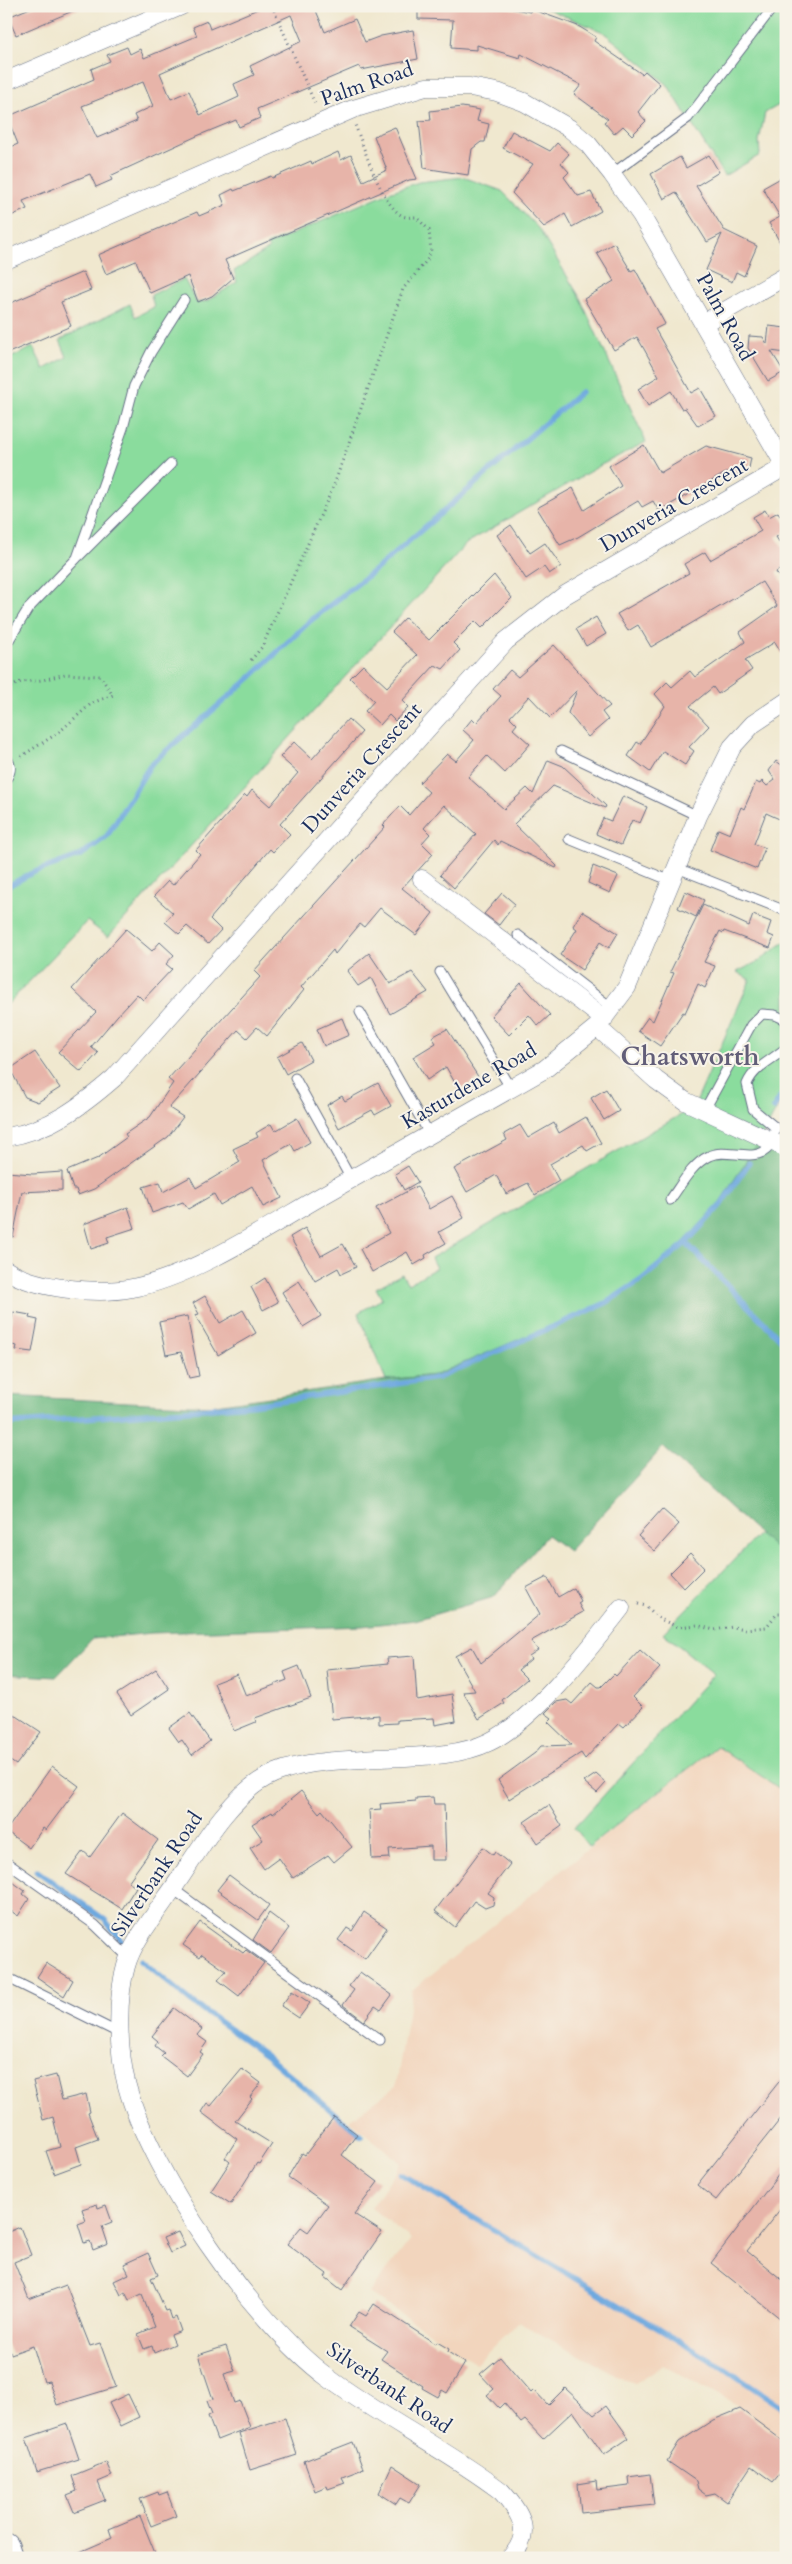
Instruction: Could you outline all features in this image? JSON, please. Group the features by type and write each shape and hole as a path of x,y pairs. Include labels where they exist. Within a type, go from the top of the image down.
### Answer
{"street":[{"path":"6,81 181,6"},
{"name":"Palm Road","path":"6,260 349,111 426,87 470,87 497,92 524,102 569,128 588,144 612,174 641,215 704,323 736,384 785,466"},
{"path":"704,323 786,276"},
{"name":"Dunveria Crescent","path":"6,1137 19,1135 51,1124 87,1102 114,1078 506,641 565,595 785,466"},
{"name":"Kasturdene Road","path":"6,1270 49,1286 99,1292 132,1288 173,1276 244,1241 545,1069 604,1018 627,987 698,816 732,747 753,724 786,702"},
{"path":"422,879 604,1018 656,1080 685,1101 779,1145"},
{"name":"Silverbank Road","path":"510,2558 518,2548 524,2527 514,2505 501,2491 325,2376 261,2314 223,2263 170,2181 138,2116 127,2086 119,2033 122,1984 129,1958 138,1938 216,1824 243,1796 264,1779 295,1768 321,1762 428,1755 463,1750 490,1742 539,1703 621,1608"},
{"path":"6,2546 10,2558"}],"lane":[{"path":"612,174 688,118 774,6"},
{"path":"77,558 123,428 134,386 151,352 184,300"},
{"path":"6,645 28,609 171,464"},
{"path":"561,751 698,816"},
{"path":"6,780 11,771 8,760"},
{"path":"569,839 786,911"},
{"path":"518,935 604,1018"},
{"path":"440,972 510,1089"},
{"path":"360,1012 430,1135"},
{"path":"704,1110 751,1025 762,1014 786,1020"},
{"path":"670,1200 693,1169 708,1156 716,1153 758,1154 779,1145 776,1128 753,1109 746,1084 757,1067 786,1048"},
{"path":"295,1078 351,1179"},
{"path":"6,1862 95,1925 129,1958"},
{"path":"173,1889 380,2040"},
{"path":"6,1977 119,2033"}],"path":[{"path":"272,6 323,122"},
{"path":"251,660 266,640 334,485 403,290 428,260 431,252 429,230 416,217 403,216 398,212 382,192 349,111"},
{"path":"6,689 21,682 43,680 65,674 100,676 114,695 92,703 58,732 8,760"},
{"path":"621,1608 634,1603 641,1604 660,1618 678,1627 697,1625 714,1630 734,1627 758,1629 766,1627 777,1614 786,1614"}],"shaded area":[{"path":"717,1746 786,1793 786,2442 741,2407 663,2365 634,2384 518,2322 476,2363 369,2293 411,2239 371,2208 401,2163 349,2120 396,2086 412,1990"}],"green space":[{"path":"541,6 786,6 786,101 765,113 759,141 760,155 724,176 667,84 603,32"},
{"path":"463,177 502,191 538,228 579,296 646,442 601,465 467,543 108,937 87,921 6,1006 6,360 33,347 44,369 67,357 60,340 130,304 135,317 154,307 151,295 184,279 197,303 207,301 237,282 234,271 269,249 267,245 389,192 419,182"},
{"path":"786,941 786,1092 748,1162 718,1205 684,1242 641,1278 606,1302 436,1375 386,1380 358,1313 382,1299 376,1288 402,1274 408,1284 436,1268 431,1258 694,1107 750,980 737,972 757,962"},
{"path":"761,1138 786,1149 786,1558 663,1447 569,1551 547,1535 494,1597 415,1620 362,1626 152,1633 92,1639 56,1677 6,1674 6,1396 209,1406 386,1380 436,1375 606,1302 641,1278 684,1242 718,1205"},
{"path":"760,1533 786,1558 786,1793 717,1746 589,1847 574,1828 714,1674 663,1633"}],"building":[{"path":"35,6 82,7 16,35 8,17"},
{"path":"265,6 314,6 325,32 355,19 365,42 381,36 413,30 418,59 361,70 359,66 257,109 260,118 239,127 236,120 197,136 110,176 112,180 96,187 90,174 23,201 27,209 6,218 6,149 18,144 7,117 94,79 91,69 110,61 107,55 127,47 130,54 140,49 144,58 197,36 193,27 207,21 210,29","holes":["291,15 302,41 250,66 254,75 234,84 239,97 200,115 189,91 171,99 160,73","143,82 153,106 134,115 137,121 97,138 82,106"]},
{"path":"418,6 499,6 530,12 531,9 578,26 596,37 594,41 642,74 645,71 660,84 638,112 646,121 632,135 623,126 614,134 604,122 608,119 574,94 581,85 521,54 520,58 477,45 477,50 451,48 453,20 418,19"},
{"path":"462,107 480,110 477,121 489,124 485,142 481,142 472,149 468,175 424,168 419,121 431,120 430,111"},
{"path":"395,127 417,179 409,180 225,260 233,278 212,296 198,302 188,276 150,293 136,261 106,274 98,255 197,212 199,216 225,205 221,195 233,189 234,191 271,176 272,178 311,161 312,164 338,152 341,160 351,155 363,181 387,170 374,136"},
{"path":"512,131 550,151 557,143 569,154 561,163 569,172 564,177 578,196 591,192 601,211 572,227 565,214 544,227 512,193 533,164 503,148"},
{"path":"709,155 719,172 696,186 724,230 757,246 744,276 736,272 732,282 706,270 722,234 707,242 676,192 664,199 651,174 680,157 686,168"},
{"path":"786,175 786,253 769,223 780,217 763,188"},
{"path":"614,243 631,271 635,269 665,324 655,329 691,393 700,388 716,416 698,426 685,408 682,409 671,391 648,406 638,389 659,376 637,337 614,350 584,299 614,281 597,253"},
{"path":"83,272 91,290 61,302 71,326 6,354 6,305"},
{"path":"769,326 786,328 786,353 771,351 784,372 768,381 748,348 749,336 763,337 767,344"},
{"path":"644,445 660,473 706,446 751,458 749,468 733,478 729,471 659,511 653,501 642,507 638,501 578,537 560,545 537,508 573,488 584,510 621,486 609,466"},
{"path":"765,510 769,517 778,512 786,524 786,531 776,537 786,552 786,566 776,572 786,588 786,660 775,642 745,660 752,670 718,694 713,687 690,706 709,726 689,747 694,751 685,765 663,751 650,772 628,756 637,742 640,744 665,706 655,694 667,682 672,687 690,671 695,677 745,642 740,632 777,606 762,582 651,647 638,625 628,631 617,614 689,573 684,564 705,552 710,560 761,531 753,517"},
{"path":"511,525 530,553 545,543 561,566 549,574 544,567 526,579 497,535"},
{"path":"494,575 512,598 482,628 475,621 453,643 460,650 443,669 435,665 402,701 408,707 395,721 389,715 380,725 365,711 374,701 350,678 363,665 387,687 417,655 392,632 405,618 429,640"},
{"path":"596,617 606,634 586,646 576,629"},
{"path":"554,645 610,706 602,712 608,720 588,737 568,713 577,690 550,718 529,696 510,717 517,724 513,729 530,744 505,773 487,756 468,777 504,809 527,788 533,794 548,760 563,766 606,806 605,808 553,786 514,824 557,866 556,868 500,841 498,845 494,840 454,888 440,875 476,834 444,805 424,828 430,834 422,843 433,854 402,888 433,913 416,935 380,908 364,927 360,924 335,954 333,950 301,987 304,990 267,1036 257,1027 247,1038 238,1030 169,1108 183,1117 168,1137 94,1189 78,1195 76,1189 73,1189 67,1171 98,1158 127,1137 125,1134 150,1117 173,1083 168,1079 260,977 254,971 385,827 383,825 400,806 409,815 429,792 419,783 447,754 456,761 474,740 463,730 472,719 476,723 501,696 493,689 510,670 518,677"},
{"path":"348,719 362,732 280,824 290,834 273,852 270,849 210,919 221,930 208,944 187,926 179,934 165,922 173,913 154,896 168,881 173,885 200,854 196,850 245,795 247,797 252,790 270,806 298,773 280,757 294,742 312,759"},
{"path":"776,761 786,768 786,822 766,813 754,844 765,848 757,869 710,850 718,829 730,834 741,807 744,809 756,782 760,784 762,781 767,786 775,780 769,771"},
{"path":"623,796 647,807 640,823 632,820 621,845 596,834 603,818 611,821"},
{"path":"593,866 618,876 610,893 588,883"},
{"path":"685,891 704,900 696,917 678,908"},
{"path":"502,893 515,904 499,925 484,914"},
{"path":"703,905 749,926 753,915 771,922 767,934 774,937 770,948 720,931 704,962 715,966 705,988 698,984 685,1013 683,1012 660,1046 638,1031 648,1017 653,1021 674,973 670,972"},
{"path":"582,911 618,933 609,948 600,942 582,970 560,955 577,929 573,926"},
{"path":"126,929 152,951 160,942 174,955 166,964 172,969 143,1000 137,994 117,1016 91,1047 98,1053 81,1072 58,1052 96,1012 72,989"},
{"path":"369,953 390,984 412,972 428,992 390,1014 371,978 358,986 347,971"},
{"path":"521,983 550,1015 538,1026 529,1015 509,1035 491,1016"},
{"path":"342,1018 349,1035 324,1046 317,1029"},
{"path":"447,1029 479,1078 459,1090 446,1067 427,1080 413,1057 436,1043 432,1037"},
{"path":"302,1043 311,1060 286,1074 277,1057"},
{"path":"35,1052 60,1088 38,1102 25,1097 10,1069"},
{"path":"378,1083 391,1106 375,1115 372,1110 339,1128 327,1105 342,1096 345,1101"},
{"path":"606,1089 619,1111 604,1120 591,1098"},
{"path":"586,1117 601,1143 587,1151 583,1145 550,1164 559,1181 535,1195 528,1183 506,1194 496,1175 467,1192 454,1169 507,1140 504,1134 520,1125 528,1138 554,1123 559,1133"},
{"path":"297,1118 310,1142 295,1151 291,1144 263,1160 282,1198 263,1207 252,1186 220,1205 214,1194 188,1209 183,1202 152,1213 143,1187 160,1182 163,1192 190,1177 196,1188 240,1162 233,1149 258,1137 256,1133 271,1124 275,1131"},
{"path":"408,1166 418,1182 404,1190 395,1174"},
{"path":"6,1172 33,1174 62,1172 62,1190 22,1192 13,1237 6,1236"},
{"path":"417,1186 429,1209 452,1196 464,1218 439,1232 446,1243 425,1255 426,1258 414,1265 407,1252 372,1272 360,1249 389,1233 376,1208"},
{"path":"128,1207 135,1228 107,1237 109,1243 91,1249 84,1224"},
{"path":"305,1228 321,1256 343,1244 356,1267 341,1274 338,1268 315,1281 290,1237"},
{"path":"265,1278 278,1302 263,1310 251,1287"},
{"path":"299,1281 321,1316 303,1327 282,1292"},
{"path":"205,1296 220,1323 243,1310 256,1333 218,1355 195,1315 199,1314 193,1303"},
{"path":"13,1312 30,1315 29,1318 38,1320 32,1352 16,1350 17,1346 7,1344"},
{"path":"187,1316 199,1376 189,1378 181,1352 166,1355 159,1322"},
{"path":"662,1509 679,1524 655,1551 638,1536"},
{"path":"690,1553 704,1568 684,1588 670,1573"},
{"path":"547,1577 558,1597 574,1588 581,1601 578,1603 583,1612 531,1641 538,1650 529,1656 531,1659 518,1670 527,1679 502,1700 504,1703 479,1719 463,1692 475,1691 455,1656 472,1647 481,1663 540,1614 526,1588"},
{"path":"640,1650 660,1668 633,1697 643,1707 624,1727 619,1723 585,1759 581,1753 509,1799 498,1780 535,1753 541,1746 572,1745 548,1722 552,1718 545,1713 556,1702 567,1700 572,1704 592,1682 601,1687 614,1674 616,1676"},
{"path":"414,1656 417,1700 452,1694 456,1721 435,1725 434,1718 397,1720 397,1723 379,1724 379,1715 332,1719 327,1670 388,1664 387,1658"},
{"path":"299,1666 311,1698 255,1718 256,1722 234,1731 214,1683 237,1674 246,1696 287,1680 284,1672"},
{"path":"156,1669 169,1689 131,1715 117,1694"},
{"path":"6,1709 41,1732 16,1765 6,1758"},
{"path":"190,1713 210,1741 192,1755 182,1740 179,1742 169,1728"},
{"path":"52,1766 79,1786 46,1830 43,1828 29,1848 6,1831"},
{"path":"596,1774 606,1783 597,1793 584,1782"},
{"path":"301,1791 319,1813 322,1810 352,1847 334,1862 328,1855 293,1878 279,1858 264,1869 250,1848 263,1840 252,1824 272,1812 273,1814"},
{"path":"433,1797 434,1804 444,1804 446,1860 431,1860 431,1846 389,1849 390,1858 372,1859 369,1810 381,1809 380,1804 416,1801 416,1798"},
{"path":"549,1805 562,1826 538,1843 524,1822"},
{"path":"122,1813 158,1840 128,1882 136,1887 122,1909 66,1874 83,1851 90,1857"},
{"path":"483,1847 493,1855 495,1852 510,1864 488,1893 494,1897 493,1905 485,1908 474,1901 455,1927 435,1911"},
{"path":"229,1875 269,1905 258,1920 217,1890"},
{"path":"6,1877 25,1891 23,1894 29,1899 18,1916 11,1911 6,1917"},
{"path":"364,1912 387,1928 365,1959 338,1940 347,1928 352,1931"},
{"path":"269,1913 289,1928 271,1953 253,1940"},
{"path":"200,1922 243,1953 246,1950 264,1963 239,1996 218,1980 226,1971 202,1954 200,1957 183,1945"},
{"path":"46,1963 73,1980 64,1996 37,1977"},
{"path":"360,1972 392,1995 381,2010 375,2006 364,2021 343,2005 354,1990 349,1986"},
{"path":"292,1991 310,2003 299,2018 281,2006"},
{"path":"174,2008 202,2029 197,2035 207,2042 200,2052 203,2054 187,2076 161,2056 164,2053 155,2046 158,2041 152,2036"},
{"path":"242,2069 261,2083 250,2097 252,2099 235,2121 272,2144 259,2164 257,2163 231,2204 211,2191 230,2162 225,2158 237,2139 201,2112 207,2103 211,2106"},
{"path":"786,2073 786,2112 716,2200 697,2185"},
{"path":"56,2075 62,2100 86,2094 90,2112 88,2113 98,2139 76,2147 81,2164 54,2174 46,2151 60,2147 53,2117 43,2120 33,2081"},
{"path":"334,2117 357,2134 342,2155 378,2182 354,2214 382,2232 342,2290 325,2277 327,2274 287,2244 301,2227 308,2232 328,2205 288,2177 302,2153 305,2155"},
{"path":"786,2165 786,2202 747,2251 786,2283 786,2323 711,2263"},
{"path":"97,2204 98,2208 106,2205 112,2222 102,2226 108,2244 93,2250 90,2241 84,2243 78,2224 86,2221 82,2209"},
{"path":"20,2227 31,2255 14,2262 29,2299 66,2285 90,2346 100,2343 116,2387 57,2405 49,2381 44,2382 33,2346 11,2354 6,2343 6,2233"},
{"path":"178,2232 185,2246 170,2253 163,2238"},
{"path":"148,2253 158,2275 151,2278 166,2311 169,2310 172,2319 176,2317 181,2331 171,2335 175,2344 154,2353 152,2346 144,2349 138,2334 155,2327 142,2294 129,2300 125,2292 121,2295 114,2281 129,2274 124,2264"},
{"path":"374,2304 436,2344 437,2342 449,2349 448,2352 465,2363 447,2393 442,2390 438,2397 422,2388 423,2386 381,2359 387,2351 349,2327 359,2312 366,2316"},
{"path":"226,2346 235,2371 224,2374 234,2403 240,2401 250,2427 217,2440 208,2416 212,2414 207,2401 213,2399 198,2355"},
{"path":"500,2357 531,2393 534,2390 548,2405 565,2388 594,2415 606,2406 629,2438 604,2455 573,2411 543,2439 525,2420 521,2423 504,2403 499,2408 487,2395 494,2389 480,2374"},
{"path":"128,2394 139,2417 120,2426 109,2403"},
{"path":"740,2409 786,2443 786,2466 773,2482 751,2466 727,2502 715,2493 706,2495 698,2489 696,2481 667,2461 679,2442 713,2420"},
{"path":"285,2418 297,2455 250,2470 239,2433"},
{"path":"67,2424 79,2459 37,2472 26,2438"},
{"path":"353,2442 363,2469 342,2477 345,2483 328,2489 327,2486 315,2491 304,2461"},
{"path":"106,2462 112,2476 98,2482 105,2500 74,2512 67,2495 77,2491 72,2476"},
{"path":"392,2465 421,2484 409,2503 400,2498 396,2504 379,2493"},
{"path":"650,2474 654,2505 581,2513 578,2484 596,2481 597,2490 629,2486 628,2477"},
{"path":"158,2492 159,2495 167,2492 176,2516 151,2526 140,2499"},
{"path":"140,2516 157,2558 66,2558 112,2538 109,2529"}],"waterway":[{"path":"6,887 32,873 81,855 107,836 151,764 250,678 310,621 380,566 581,392"},
{"path":"774,1108 786,1088"},
{"path":"6,1424 251,1405 438,1378 606,1303 641,1280 686,1243 720,1206 749,1163"},
{"path":"686,1243 786,1345"},
{"path":"37,1871 105,1920 122,1941"},
{"path":"141,1960 189,2000 266,2055 361,2136"},
{"path":"401,2174 724,2368 786,2410"}],"district":[{"name":"Chatsworth","path":"690,1056"}]}
